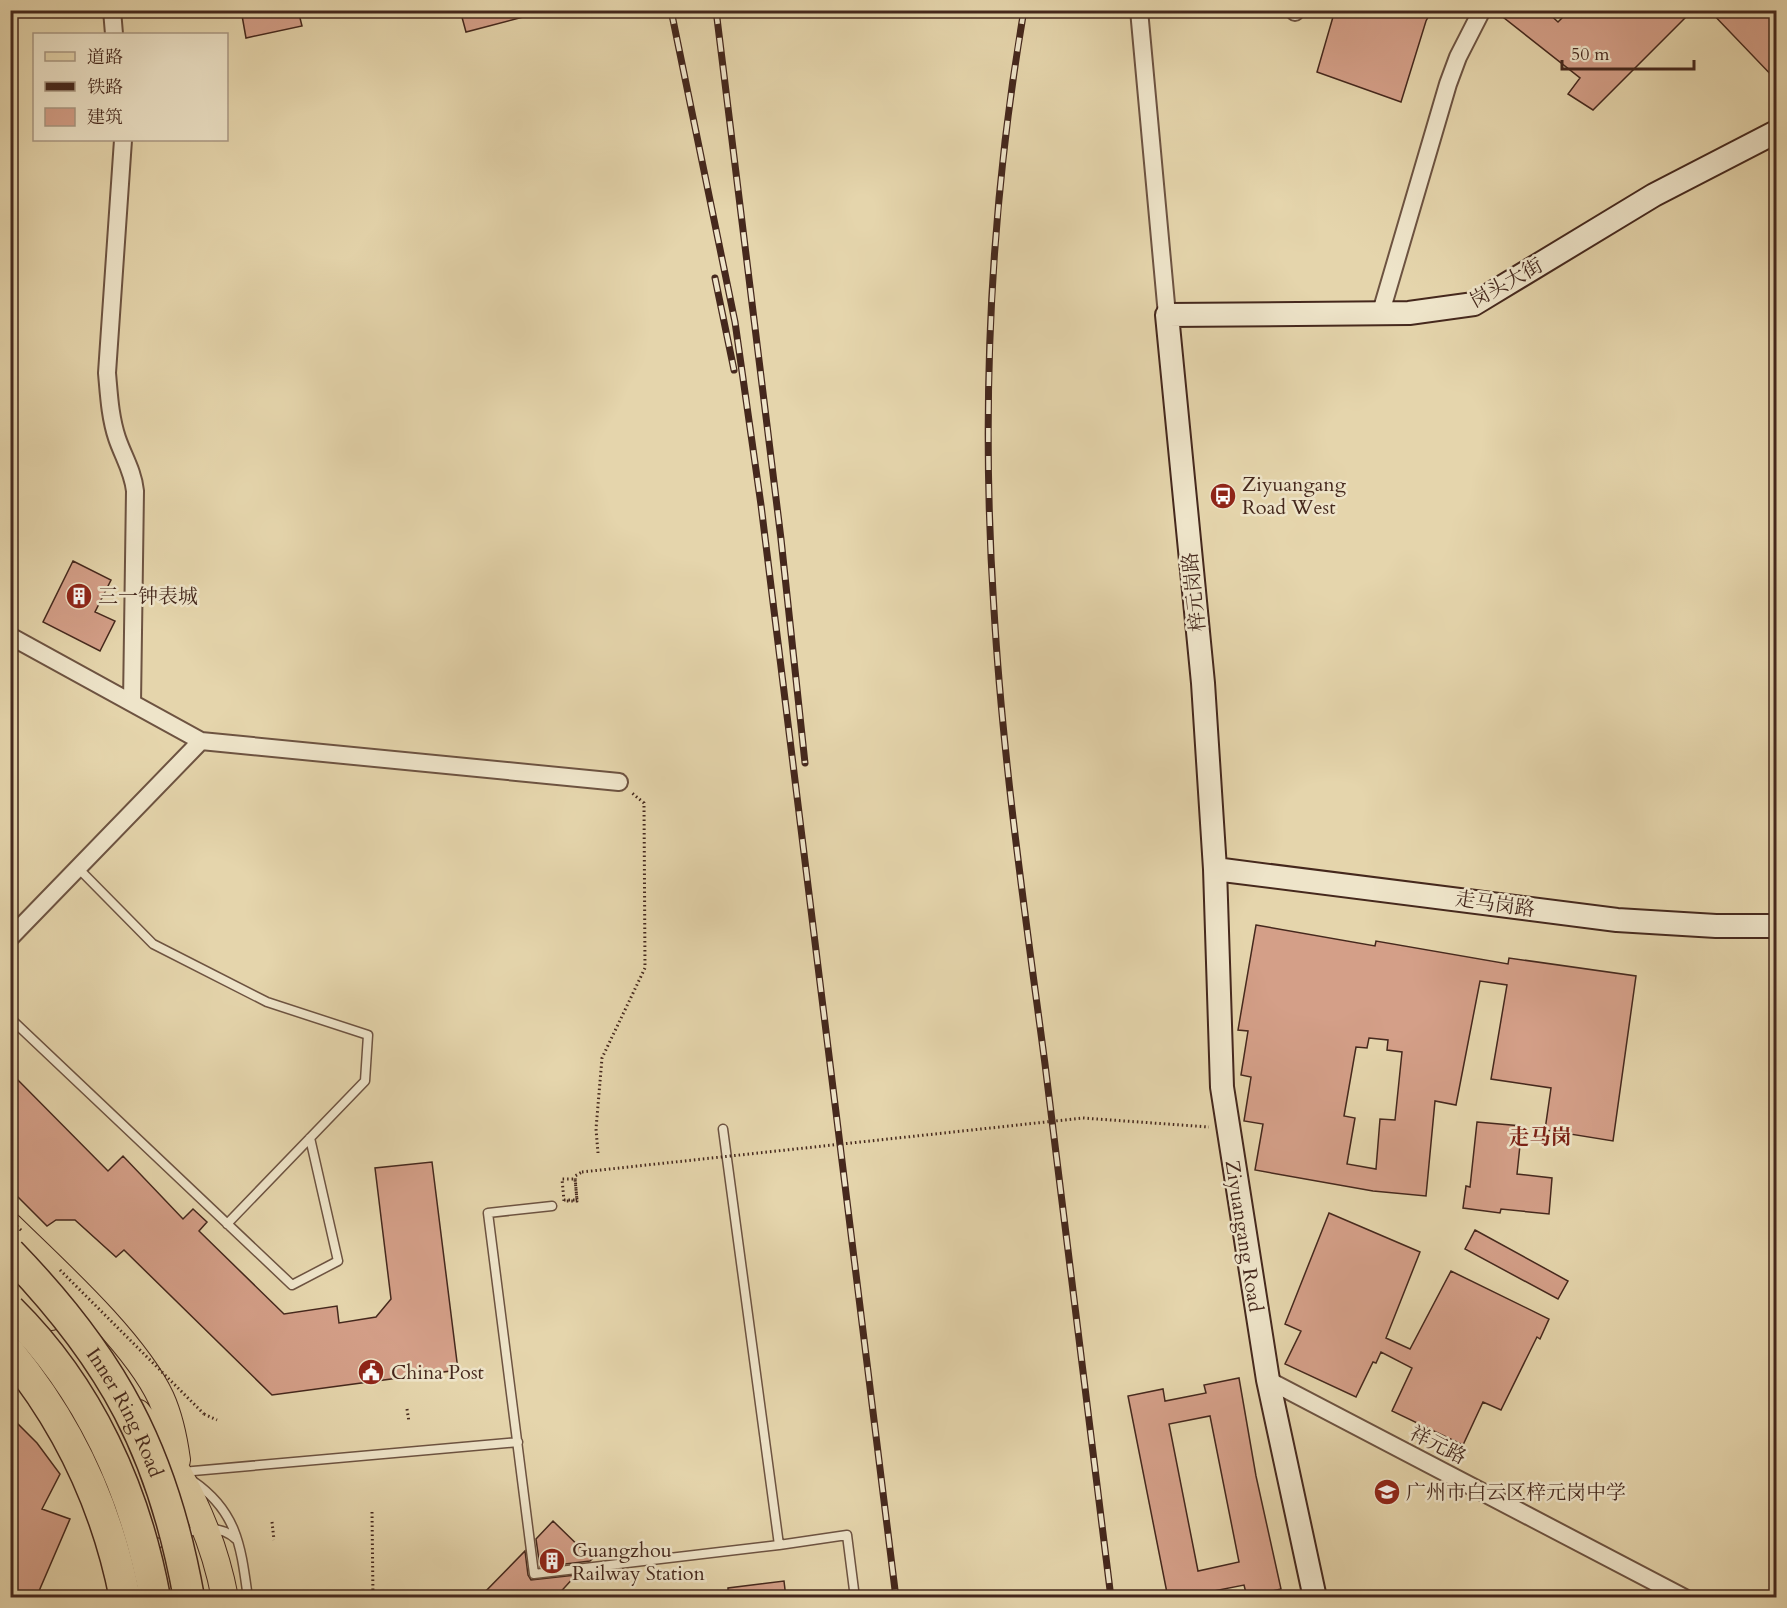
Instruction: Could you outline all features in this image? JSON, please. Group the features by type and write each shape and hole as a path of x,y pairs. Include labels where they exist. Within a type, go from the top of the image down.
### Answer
{"highway":[{"name":"Inner Ring Road","path":"16,1239 126,1405 154,1466 174,1523 189,1598"},
{"name":"Inner Ring Road","path":"10,1310 53,1357 98,1428 131,1504 153,1598"},
{"path":"10,1353 44,1396 77,1454 104,1518 125,1598"}],"main road":[{"path":"16,1239 110,1328 140,1365 160,1397 174,1438 179,1472 205,1528 225,1598"},
{"path":"10,1277 81,1346 128,1417 179,1472"},
{"path":"10,1330 48,1377 89,1439 120,1511 179,1598"},
{"path":"89,1439 160,1397"},
{"path":"128,1417 147,1485 146,1548 139,1598"},
{"path":"146,1548 153,1598"}],"street":[{"path":"112,10 114,33"},
{"path":"1139,10 1167,315"},
{"path":"1381,312 1448,84 1458,57 1482,10"},
{"name":"岗头大街","path":"1167,315 1439,310 1474,304 1654,195 1776,132"},
{"path":"123,141 107,373 110,412 117,440 133,475 135,491 132,703"},
{"name":"梓元岗路","path":"1167,315 1203,683 1215,869"},
{"path":"10,636 201,741 619,782"},
{"path":"10,938 201,741"},
{"name":"走马岗路","path":"1215,869 1617,920 1692,925 1776,926"},
{"name":"Ziyuangang Road","path":"1215,869 1219,1054 1227,1128 1268,1380 1315,1598"},
{"path":"10,1372 75,1436 105,1472"},
{"name":"祥元路","path":"1268,1380 1685,1598"}],"lane":[{"path":"10,794 10,813"},
{"path":"78,868 153,944 267,1002 368,1035 365,1081 227,1224"},
{"path":"10,1018 292,1285 338,1261 309,1138"},
{"path":"723,1129 779,1545"},
{"path":"552,1206 488,1213 534,1574 847,1535 855,1598"},
{"path":"179,1472 518,1442"},
{"path":"179,1472 205,1490 220,1508 241,1545 248,1598"},
{"path":"146,1548 205,1528 221,1530 232,1535 241,1545"}],"path":[{"path":"598,1153 596,1129 602,1058 645,968 644,803 619,782"},
{"path":"564,1200 577,1201 575,1176 582,1172 1083,1118 1227,1128"},
{"path":"552,1206 564,1200 577,1200 575,1179 562,1179 564,1200"},
{"path":"10,1220 16,1239"},
{"path":"52,1262 204,1414 217,1420"},
{"path":"407,1409 409,1422"},
{"path":"372,1512 373,1598"},
{"path":"272,1522 274,1540"}],"building":[{"path":"241,10 298,10 302,26 246,38"},
{"path":"460,10 530,10 531,15 466,32"},
{"path":"1335,10 1432,10 1426,21 1401,102 1317,72"},
{"path":"1494,10 1545,10 1558,22 1570,10 1693,10 1593,110 1568,94 1580,78"},
{"path":"1709,10 1767,10 1776,22 1776,80"},
{"name":"三一钟表城","path":"73,561 111,580 95,612 115,621 100,651 43,622"},
{"path":"1256,925 1375,946 1376,941 1508,964 1509,958 1636,976 1613,1141 1545,1130 1551,1088 1491,1079 1507,985 1480,981 1456,1105 1435,1101 1426,1196 1373,1191 1255,1170 1263,1124 1244,1121 1251,1077 1241,1075 1248,1031 1238,1030","holes":["1369,1038 1388,1040 1387,1050 1402,1052 1395,1120 1380,1119 1376,1169 1347,1164 1355,1118 1344,1116 1356,1047 1367,1048"]},
{"path":"10,1072 108,1171 123,1156 183,1219 193,1209 207,1222 199,1231 284,1314 337,1306 339,1323 376,1317 391,1299 375,1168 432,1162 458,1370 272,1395 124,1250 116,1257 75,1220 56,1220 47,1226 10,1189"},
{"path":"1477,1122 1522,1126 1517,1174 1552,1178 1549,1214 1501,1209 1500,1213 1463,1208 1466,1186 1470,1187"},
{"path":"1329,1213 1420,1252 1386,1338 1410,1349 1451,1271 1549,1319 1540,1339 1537,1337 1501,1410 1483,1402 1463,1445 1392,1411 1412,1368 1381,1352 1376,1363 1373,1362 1356,1397 1285,1364 1301,1331 1285,1324"},
{"path":"1475,1230 1568,1281 1558,1299 1465,1249"},
{"path":"1239,1378 1256,1476 1281,1589 1247,1597 1244,1585 1203,1593 1204,1598 1168,1598 1128,1396 1163,1389 1165,1401 1206,1393 1204,1385","holes":["1210,1416 1239,1562 1198,1571 1169,1424"]},
{"path":"10,1416 37,1443 60,1474 42,1509 70,1519 36,1598 10,1598"},
{"path":"553,1521 592,1559 590,1561 540,1567 536,1539"},
{"path":"525,1551 528,1575 531,1580 576,1575 555,1598 479,1598"},
{"path":"784,1581 786,1598 728,1598 728,1588"}],"railway":[{"path":"671,10 735,322 761,505 896,1598"},
{"path":"716,10 781,539 805,763"},
{"path":"1024,10 1003,159 991,310 988,460 994,610 1015,837 1111,1598"},
{"path":"715,278 734,370"}],"place":[{"name":"Ziyuangang Road West","path":"1223,496"},
{"name":"三一钟表城","path":"79,596"},
{"name":"China Post","path":"371,1372"},
{"name":"广州市白云区梓元岗中学","path":"1387,1492"},
{"name":"Guangzhou Railway Station","path":"552,1561"}],"district":[{"name":"走马岗","path":"1540,1137"}]}
